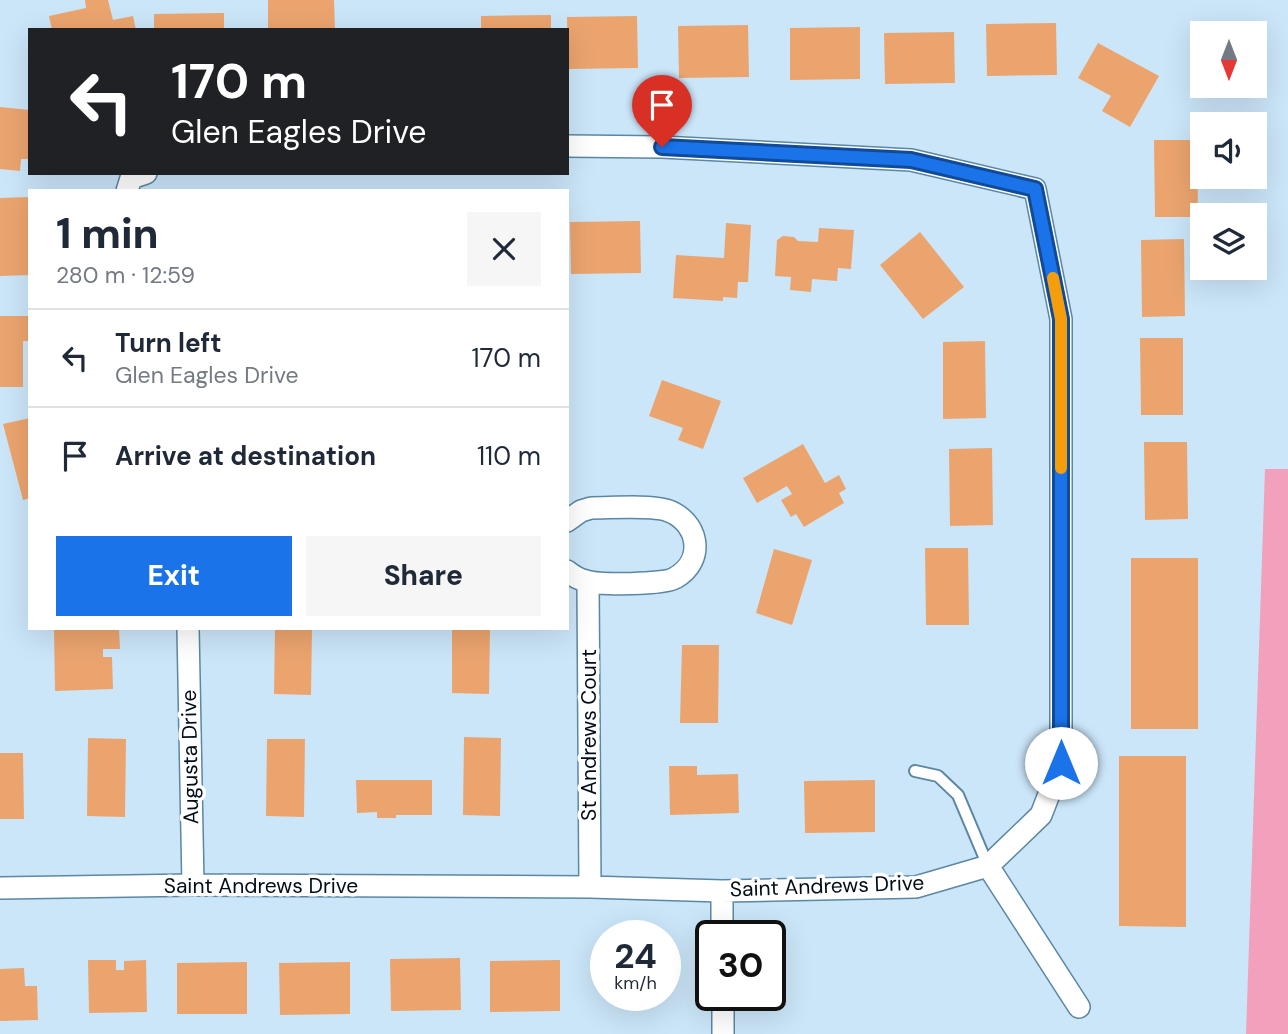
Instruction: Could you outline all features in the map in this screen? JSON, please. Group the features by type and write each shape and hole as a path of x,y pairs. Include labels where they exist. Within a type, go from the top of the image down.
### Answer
{"street":[{"name":"Saint Andrews Drive","path":"0,888 192,885 590,887 722,891 916,887 988,866 1041,815 1061,763 1061,319 1035,189 911,160 662,147 569,146"},
{"path":"569,519 580,511 591,508 662,509 678,514 689,524 696,548 692,560 677,578 665,583 588,582 569,572"},
{"name":"St Andrews Court","path":"588,582 590,887"},
{"name":"Augusta Drive","path":"188,630 192,885"},
{"path":"988,866 1079,1007"},
{"path":"722,891 722,920"},
{"path":"723,1011 723,1034"}],"lane":[{"path":"915,771 938,776 958,795 988,866"}],"shaded area":[{"path":"1265,469 1288,469 1288,1034 1246,1034"}],"building":[{"path":"85,0 108,0 113,20 133,16 136,28 52,28 49,16 86,8"},
{"path":"268,0 334,0 335,28 268,28"},
{"path":"224,13 224,28 154,28 154,14"},
{"path":"551,15 551,28 481,28 481,16"},
{"path":"637,16 638,68 569,69 567,17"},
{"path":"1056,23 1057,75 987,76 986,24"},
{"path":"748,25 749,77 679,78 678,26"},
{"path":"860,27 860,79 790,80 790,28"},
{"path":"954,32 955,83 885,84 884,33"},
{"path":"1098,43 1159,76 1130,127 1102,111 1111,96 1078,78"},
{"path":"0,107 28,110 28,159 21,159 20,171 0,169"},
{"path":"1154,140 1190,140 1190,189 1198,189 1198,203 1190,203 1190,217 1155,217"},
{"path":"28,197 28,275 0,276 0,198"},
{"path":"640,221 641,273 571,274 570,222"},
{"path":"726,223 751,225 748,282 738,282 737,298 723,297 723,301 673,298 676,255 724,258"},
{"path":"819,228 854,230 851,269 838,268 837,281 812,279 811,292 790,290 791,277 775,276 777,240 783,236 794,237 798,241 818,242"},
{"path":"920,232 964,287 923,319 880,265"},
{"path":"1184,239 1185,316 1142,317 1141,240"},
{"path":"0,316 28,316 28,341 23,341 23,387 0,387"},
{"path":"1140,338 1183,338 1183,415 1141,415"},
{"path":"985,341 986,418 943,419 943,342"},
{"path":"662,380 721,401 703,449 678,440 683,428 649,416"},
{"path":"28,418 28,499 23,500 3,424"},
{"path":"1144,442 1187,442 1188,519 1145,520"},
{"path":"803,444 825,483 839,475 846,489 839,493 844,503 804,527 796,514 791,517 781,500 792,494 787,486 757,503 743,478"},
{"path":"992,448 993,525 950,526 949,449"},
{"path":"925,548 968,548 969,625 926,625"},
{"path":"774,549 812,560 792,625 756,613"},
{"path":"1131,558 1198,558 1198,729 1131,729"},
{"path":"54,630 119,630 120,649 103,649 103,657 112,657 113,689 55,691"},
{"path":"275,630 312,630 311,695 274,694"},
{"path":"452,630 490,630 489,694 452,693"},
{"path":"682,645 719,645 718,723 680,723"},
{"path":"464,737 501,738 500,816 463,815"},
{"path":"88,738 126,739 125,817 87,816"},
{"path":"267,739 305,739 304,817 266,816"},
{"path":"0,753 23,753 24,819 0,819"},
{"path":"1119,756 1186,756 1186,927 1119,926"},
{"path":"669,766 697,766 697,775 738,774 739,813 670,815"},
{"path":"356,780 432,780 432,815 377,818 377,812 357,813"},
{"path":"875,780 875,832 805,833 804,781"},
{"path":"460,958 461,1010 391,1011 390,959"},
{"path":"88,960 116,960 116,970 124,970 124,961 146,960 147,1012 89,1013"},
{"path":"560,960 560,1011 490,1012 490,961"},
{"path":"247,962 247,1014 177,1014 177,963"},
{"path":"350,962 350,1014 280,1015 279,963"},
{"path":"24,968 25,986 37,986 38,1020 0,1021 0,969"}],"slow traffic":[{"path":"1053,278 1061,319 1061,468"}],"route":[{"path":"662,147 911,160 1035,189 1061,319 1061,763"}]}
